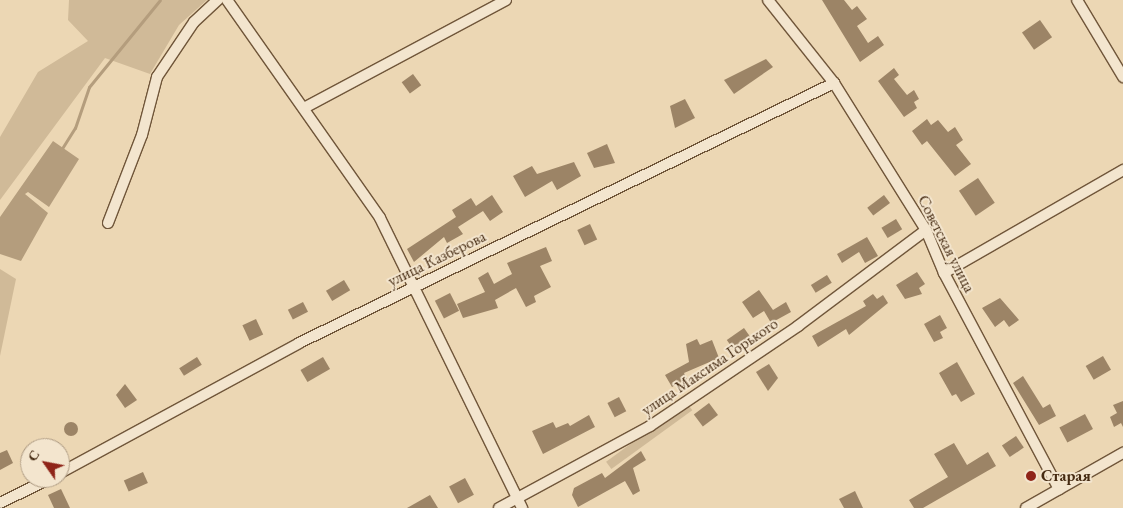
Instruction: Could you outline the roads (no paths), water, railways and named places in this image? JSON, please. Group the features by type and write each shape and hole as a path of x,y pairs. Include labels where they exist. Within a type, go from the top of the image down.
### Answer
{"street":[{"path":"108,223 142,135 157,77 194,22 218,0"},
{"path":"227,0 380,218 520,503"},
{"path":"304,108 506,0"},
{"name":"Советская улица","path":"768,0 834,83 926,230 944,273 1059,489"},
{"path":"1077,0 1123,77"},
{"name":"улица Казберова","path":"70,468 299,343 834,83"},
{"path":"944,273 1123,170"},
{"name":"улица Максима Горького","path":"499,508 520,503 650,426 798,326 926,230"},
{"path":"1026,508 1123,453"},
{"path":"0,503 31,488"}],"waterway":[{"path":"61,150 75,128 89,87 160,0"}],"place":[{"name":"Старая","path":"1031,476"}]}
